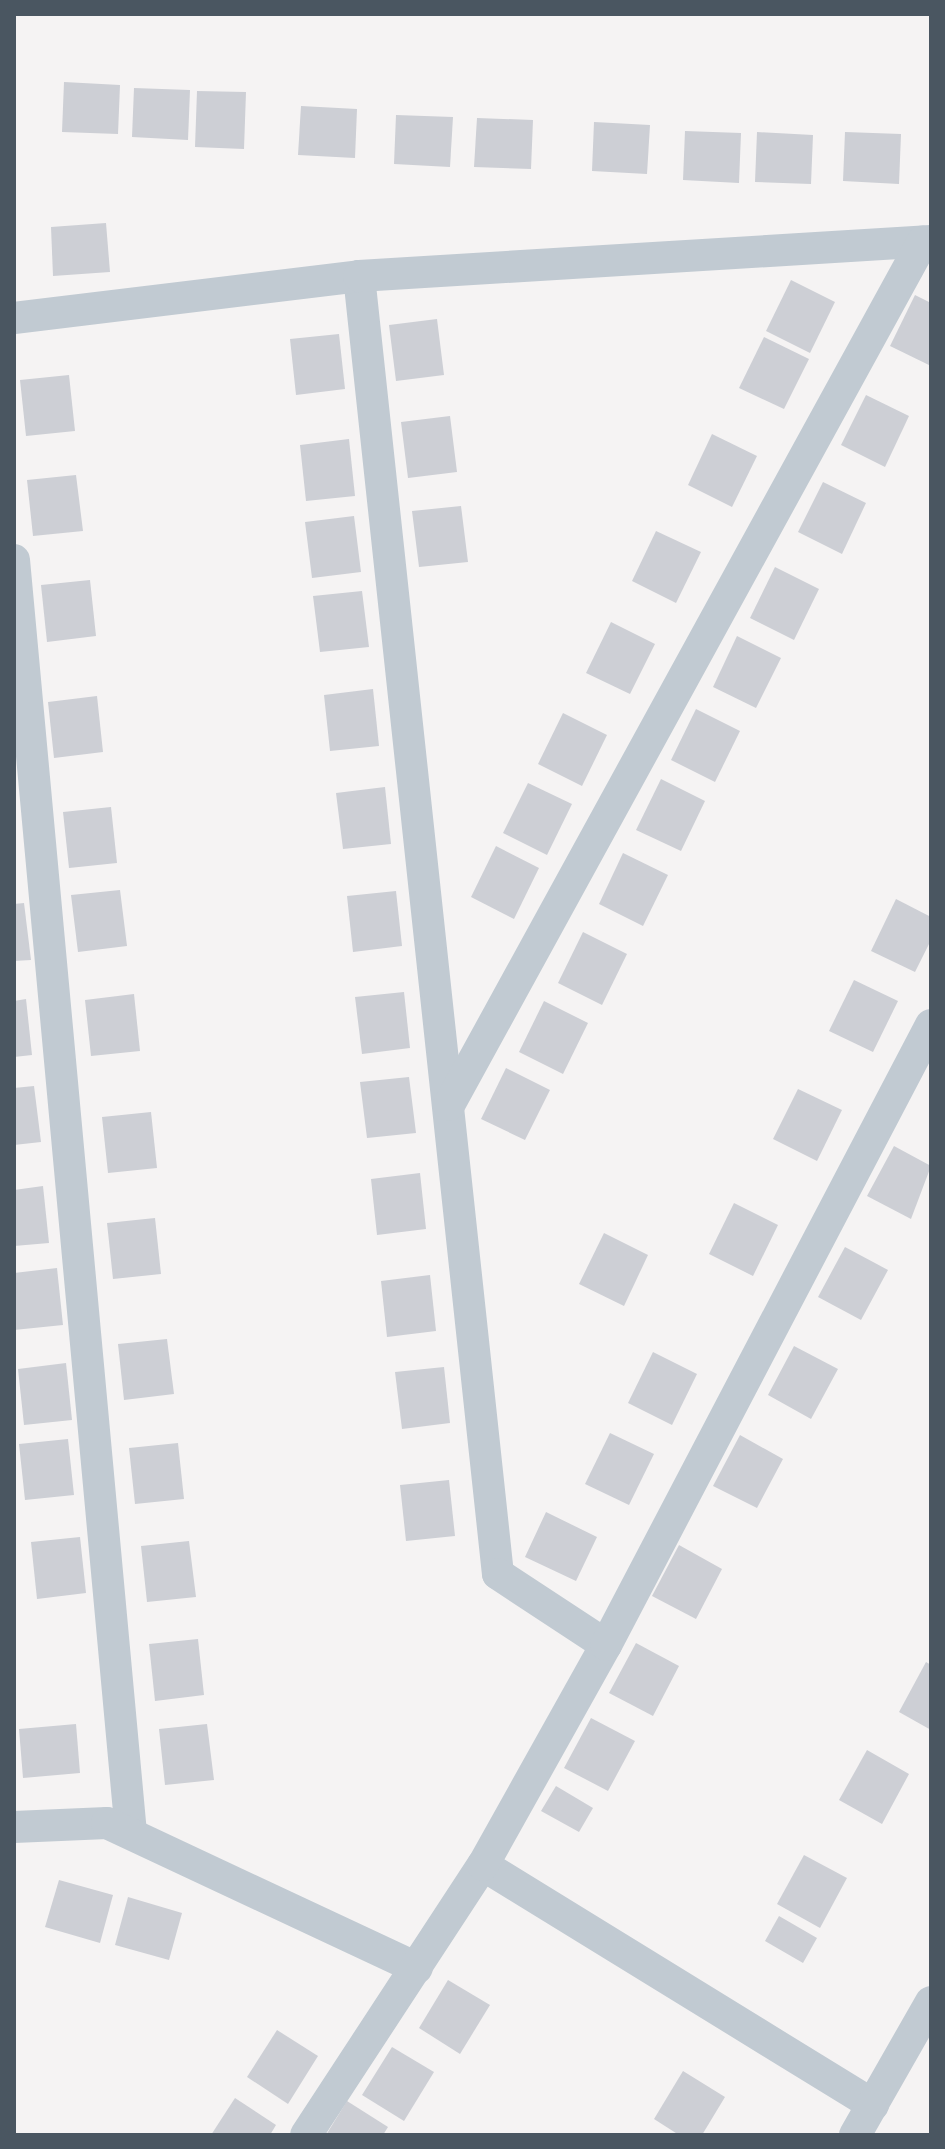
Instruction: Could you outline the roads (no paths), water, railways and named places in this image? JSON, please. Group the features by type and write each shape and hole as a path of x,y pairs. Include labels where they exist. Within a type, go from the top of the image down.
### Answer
{"street":[{"path":"14,318 359,276 927,241"},
{"path":"449,1105 927,241"},
{"path":"359,276 498,1574 606,1645"},
{"path":"14,560 131,1833"},
{"path":"306,2135 483,1865 606,1645 931,1025"},
{"path":"14,1827 107,1823 417,1968"},
{"path":"483,1865 873,2105"},
{"path":"855,2135 931,2002"}]}
